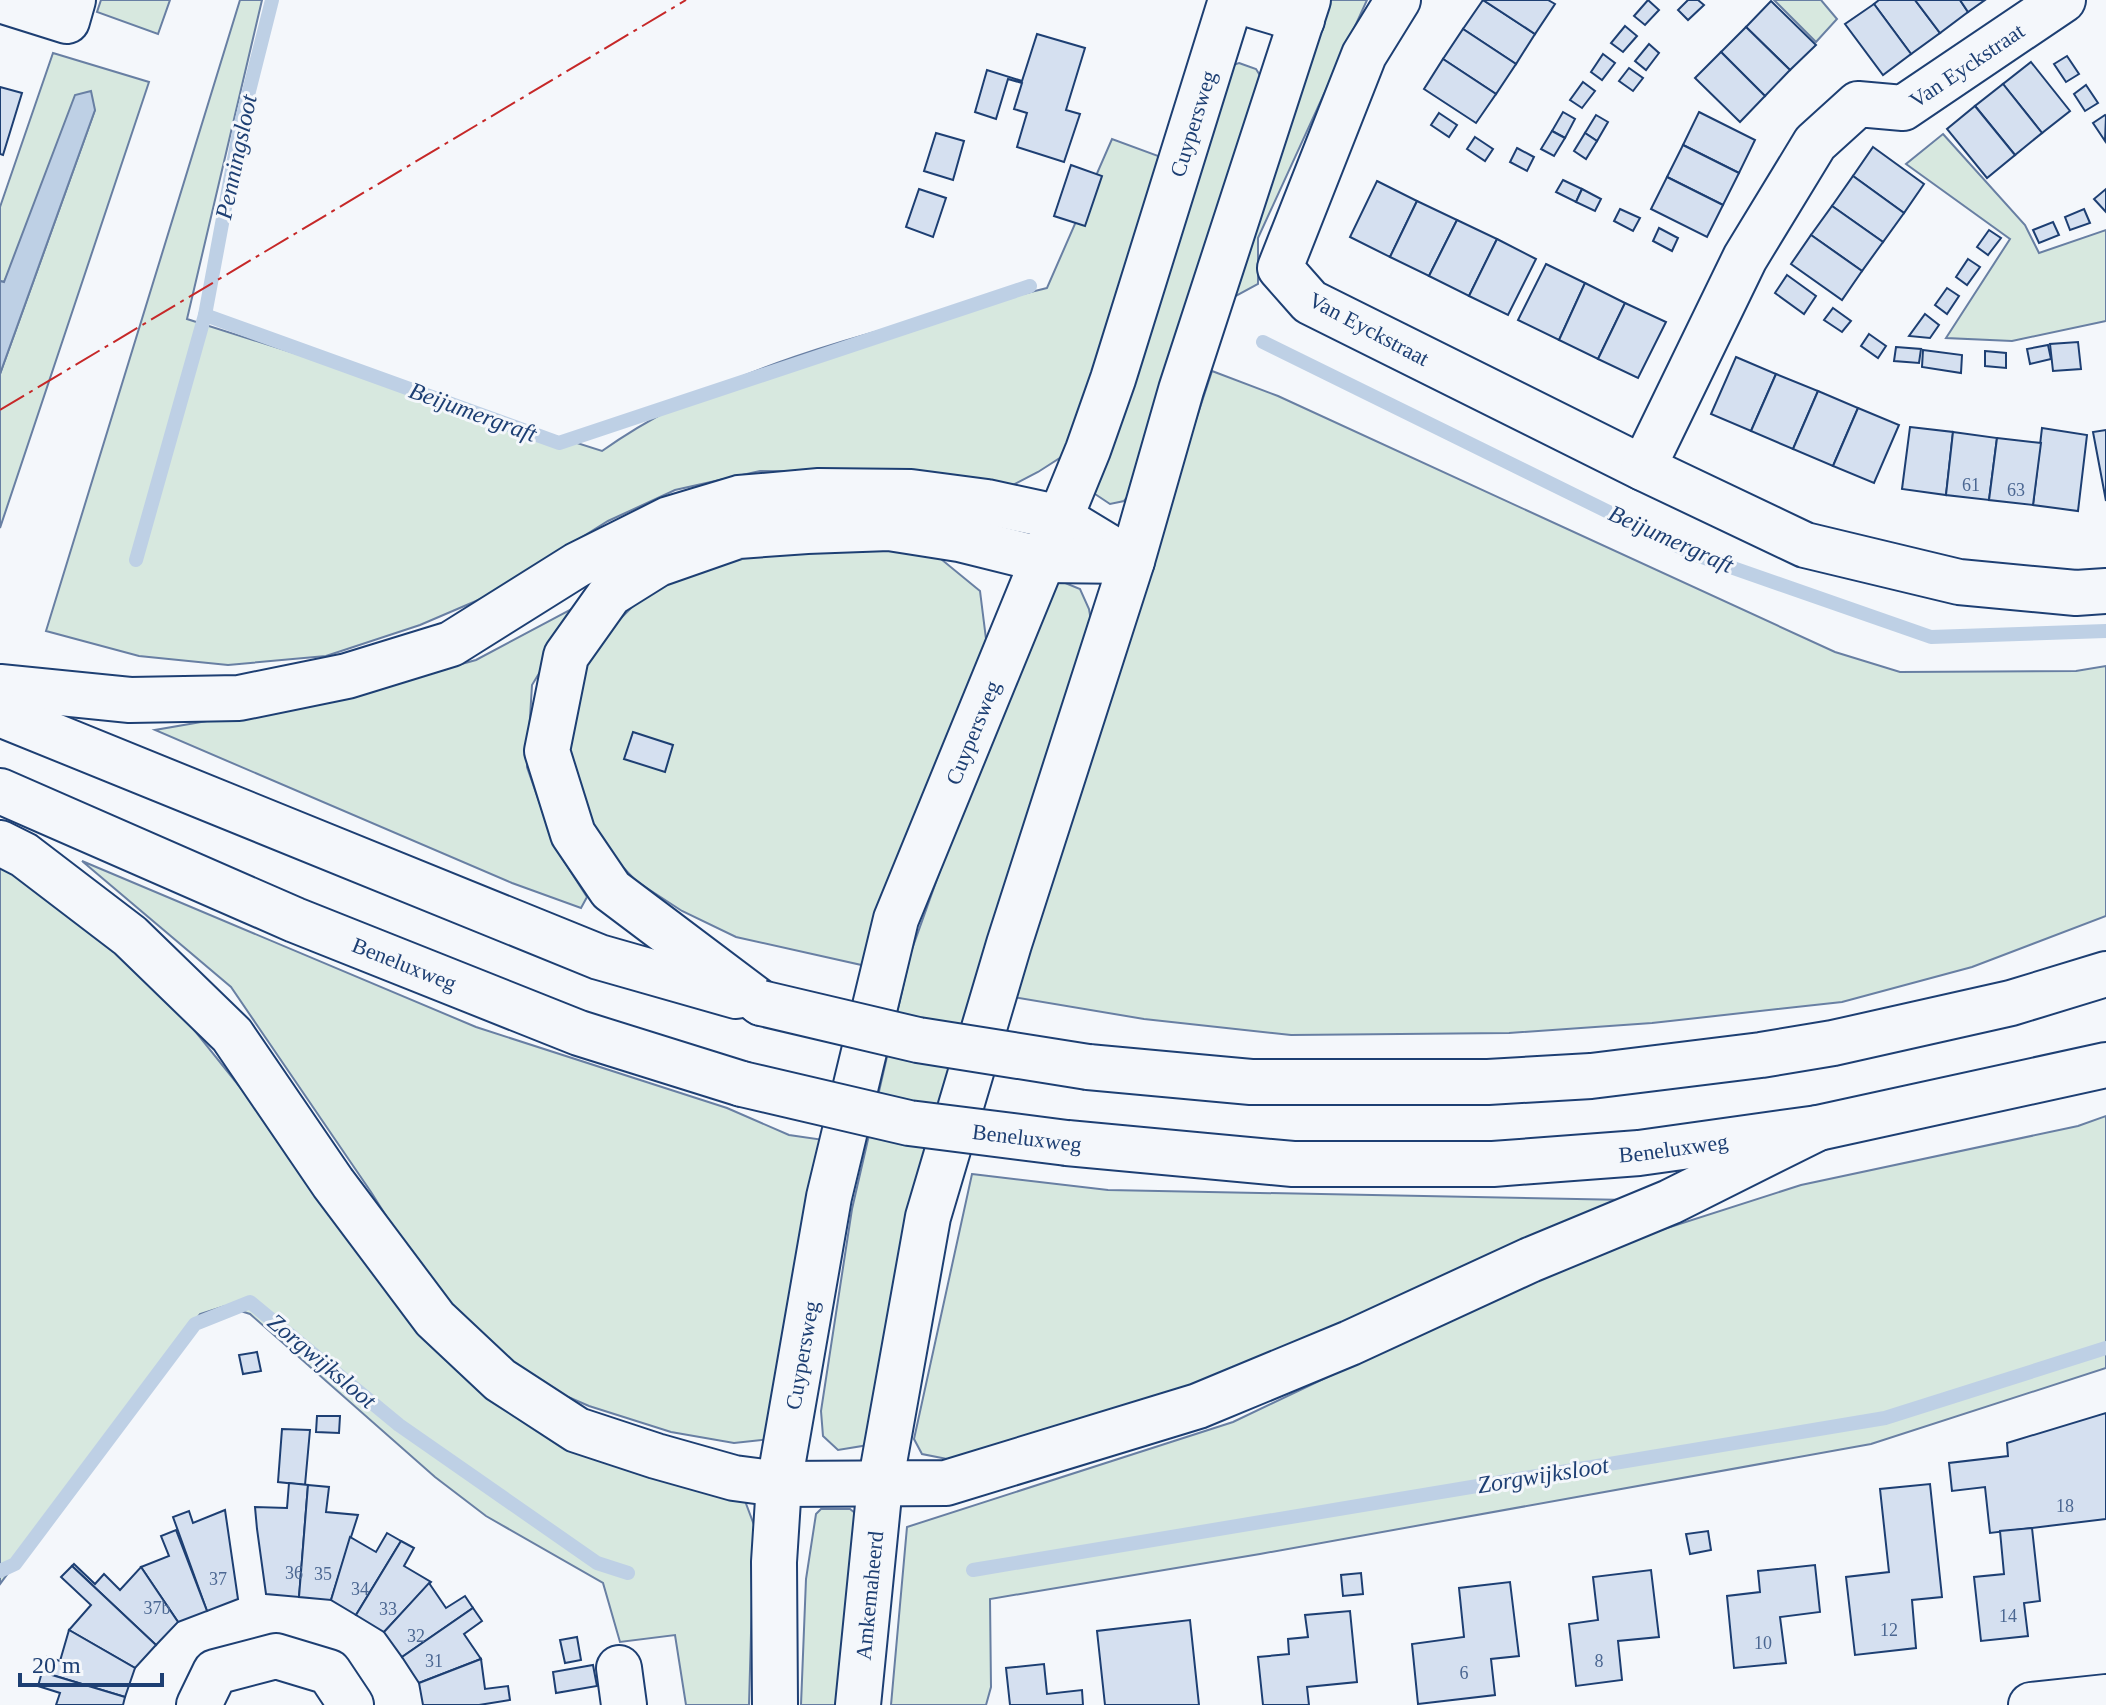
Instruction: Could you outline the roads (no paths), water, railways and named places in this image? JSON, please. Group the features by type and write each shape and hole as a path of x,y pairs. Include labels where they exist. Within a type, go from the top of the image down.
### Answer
{"main road":[{"path":"0,0 70,10"},
{"path":"880,1485 928,1217 1009,944 1132,561 1181,390 1305,10 1233,0"},
{"name":"Cuypersweg","path":"779,1484 829,1197 896,919 1061,518 1113,379 1233,0"},
{"name":"Van Eyckstraat","path":"1398,0 1364,55 1280,268 1310,302 1805,545 1959,582 2076,593 2106,591"},
{"name":"Van Eyckstraat","path":"1643,468 1745,258 1815,143 1858,104 1903,108 2063,0"},
{"path":"0,687 130,700 239,698 347,676 451,644 577,565 669,519 739,498 819,491 911,492 987,502 1061,518 1132,561"},
{"path":"761,1003 611,890 573,834 547,751 566,656 610,594 658,564 738,536 889,528 959,539 1044,560 1132,561"},
{"path":"0,714 599,957 761,1003 918,1040 1088,1067 1251,1082 1488,1082 1591,1076 1746,1057 1848,1040 2011,1003 2106,974"},
{"name":"Beneluxweg","path":"0,791 295,920 565,1028 742,1084 909,1123 1067,1143 1293,1164 1493,1164 1639,1153 1818,1128 2106,1065"},
{"path":"0,843 24,855 130,936 232,1035 333,1183 435,1319 500,1380 577,1430 734,1478 779,1484 946,1483 1198,1406 1350,1343 1530,1260 1670,1202 1818,1128"},
{"path":"775,1705 774,1562 779,1484"},
{"name":"Amkemaheerd","path":"858,1705 880,1485"},
{"path":"199,1705 215,1672 276,1656 329,1672 351,1705"},
{"path":"2031,1705 2106,1697"}],"water":[{"path":"91,91 95,110 0,374 0,281 4,282 75,95"}],"waterway":[{"name":"Penningsloot","path":"136,560 205,315 240,127 272,0"},
{"name":"Beijumergraft","path":"205,315 559,443 1030,286"},
{"name":"Beijumergraft","path":"1263,342 1696,555 1931,637 2106,631"},
{"name":"Zorgwijksloot","path":"0,1571 15,1564 195,1324 250,1302 399,1425 597,1563 628,1573"},
{"name":"Zorgwijksloot","path":"973,1570 1885,1418 2106,1348"}]}
